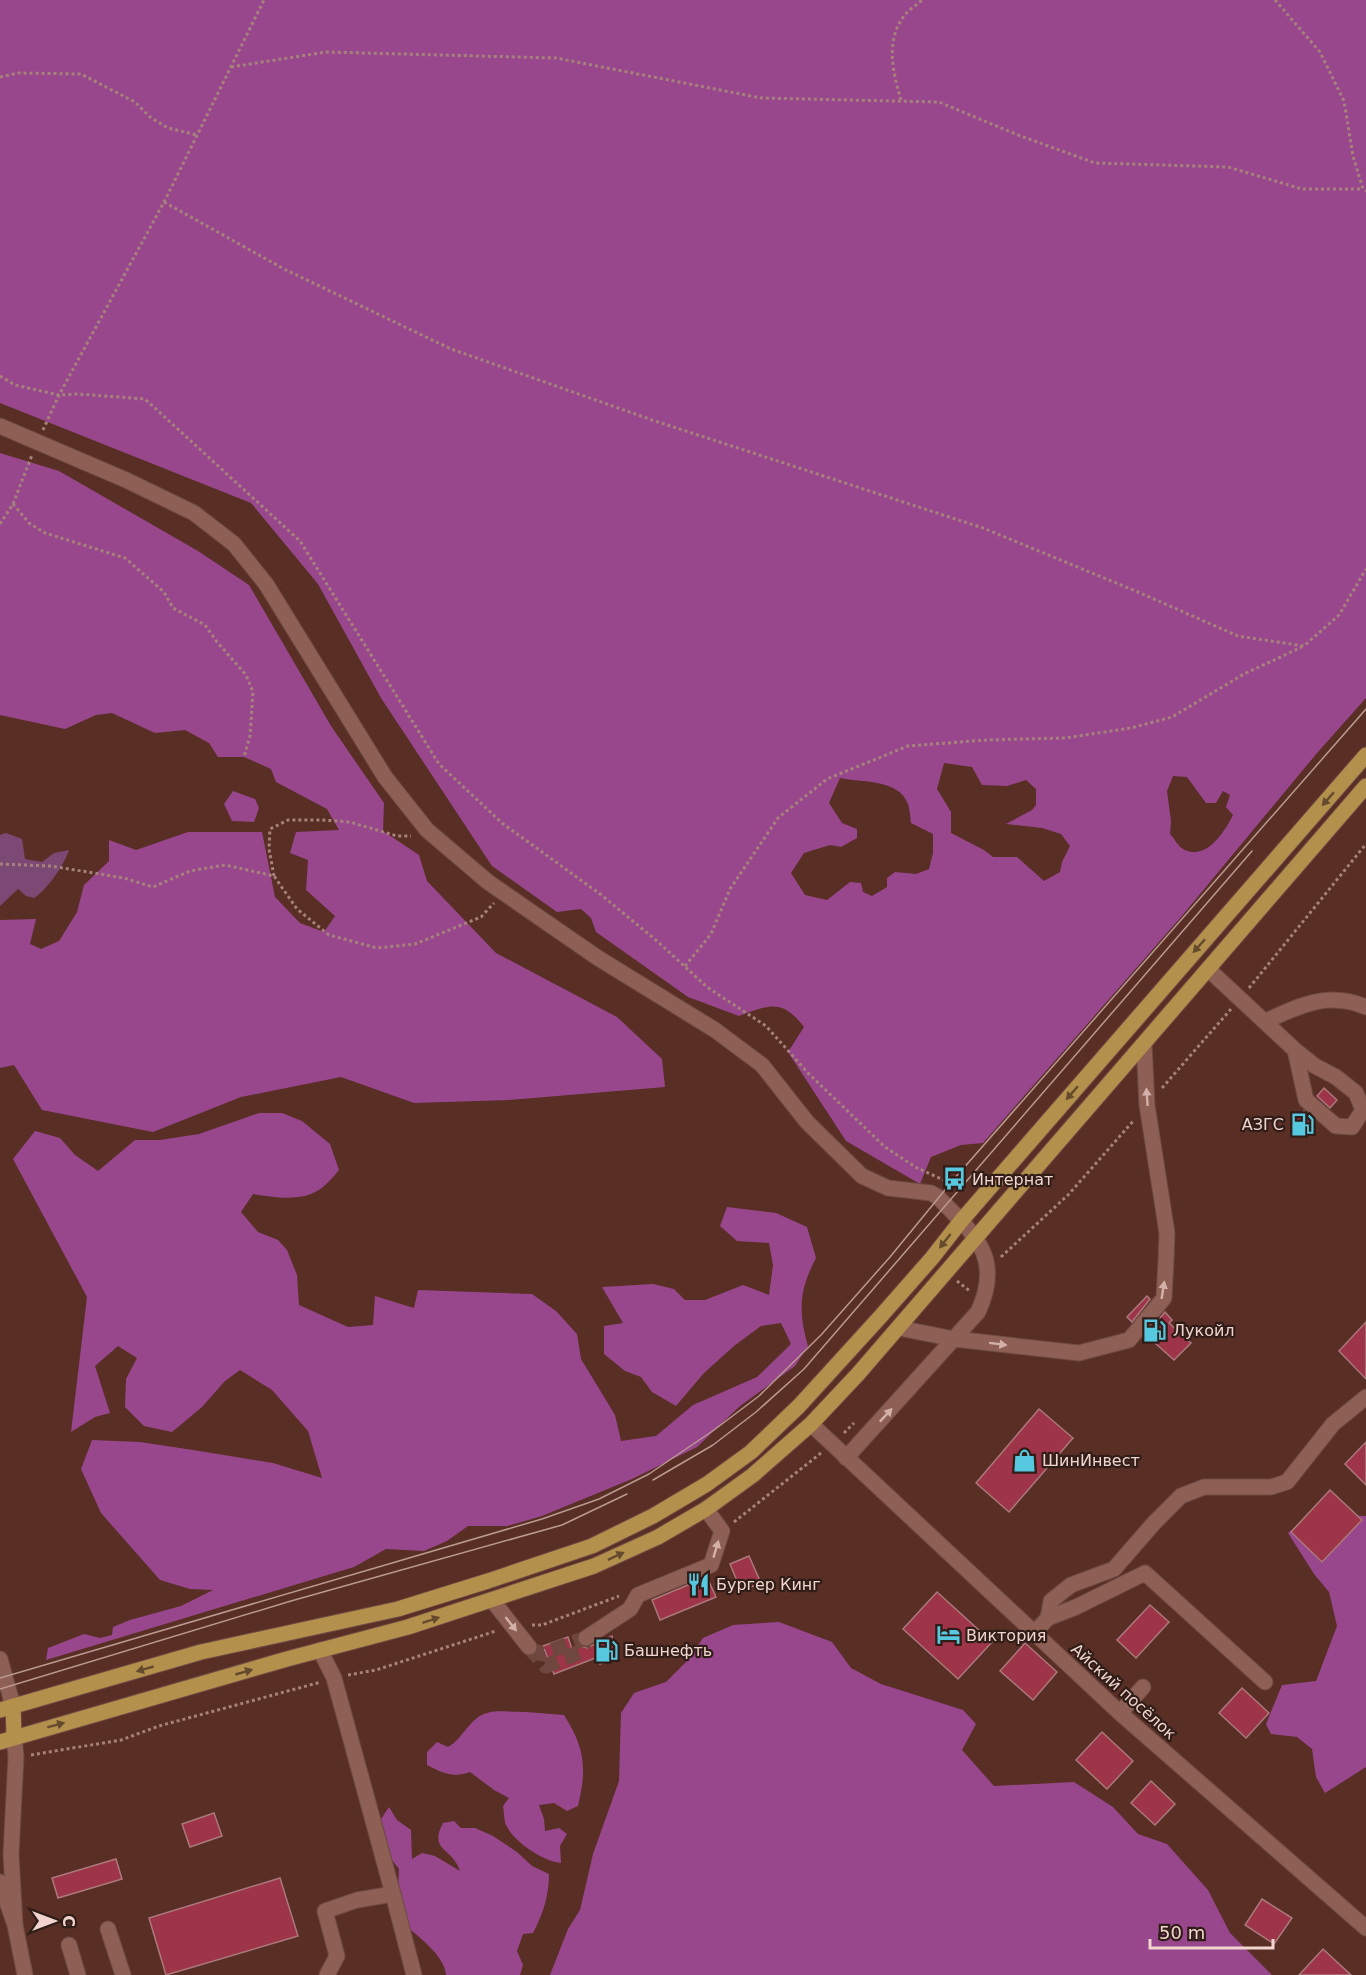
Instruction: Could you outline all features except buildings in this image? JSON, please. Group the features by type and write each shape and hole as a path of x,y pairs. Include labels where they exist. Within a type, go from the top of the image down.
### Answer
{"main road":[{"path":"1366,755 961,1221 881,1317 799,1406 751,1452 707,1484 653,1516 592,1546 488,1581 398,1609 201,1652 7,1708 7,1739 408,1627 492,1600 594,1566 658,1537 706,1509 753,1474 811,1424 899,1328 975,1236 1366,786"}],"street":[{"path":"0,426 38,441 194,513 234,544 266,584 385,777 427,830 503,893 598,958 715,1030 762,1065 807,1122 862,1176 888,1188 931,1193 938,1197 975,1236 986,1262 985,1297 978,1312 846,1458"},
{"path":"1208,969 1295,1050 1356,1093 1363,1110 1352,1127 1336,1126 1306,1100 1295,1050"},
{"path":"1266,1021 1301,1005 1328,999 1350,1000 1366,1006"},
{"path":"899,1328 954,1339 1079,1353 1129,1340 1164,1298 1167,1233 1148,1105 1144,1044"},
{"path":"1048,1618 1051,1601 1071,1585 1114,1569 1181,1496 1204,1487 1271,1487 1287,1482 1333,1424 1366,1397"},
{"name":"Айский посёлок","path":"811,1424 1120,1713 1366,1928"},
{"path":"586,1638 630,1609 638,1595 711,1565 722,1531 706,1509"},
{"path":"1035,1632 1048,1618 1076,1607 1145,1573 1265,1682"},
{"path":"492,1600 529,1647"},
{"path":"320,1650 334,1678 414,1975"},
{"path":"0,1659 7,1708"},
{"path":"1120,1713 1143,1687"},
{"path":"7,1739 16,1758 10,1854 15,1925"},
{"path":"0,1882 15,1925 26,1975"},
{"path":"327,1975 337,1956 325,1911 357,1900 393,1894"},
{"path":"108,1929 117,1974"},
{"path":"69,1945 78,1975"}],"path":[{"path":"0,524 13,504 59,395 164,202 264,0"},
{"path":"901,101 892,69 894,38 904,15 922,0"},
{"path":"231,67 326,52 556,58 761,98 939,102 1018,135 1095,162 1228,167 1302,189 1365,190 1353,156 1344,101 1320,52 1275,0"},
{"path":"0,77 18,73 81,74 135,102 150,117 168,128 198,135"},
{"path":"164,202 284,269 450,350 652,420 983,528 1238,636 1304,646"},
{"path":"0,376 15,385 59,395 78,394 145,399 300,541 439,764 502,824 600,894 707,987 766,1026 809,1074 885,1147 917,1168 955,1185"},
{"path":"13,504 29,523 45,533 124,558 164,592 173,608 205,625 246,675 253,692 250,736 244,757"},
{"path":"685,967 711,934 730,889 778,818 827,779 908,746 986,740 1065,738 1131,728 1172,717 1244,674 1304,646 1339,615 1366,569"},
{"path":"427,830 413,836 397,836 350,822 288,820 270,829 269,849 274,876 297,909 329,935 377,948 415,944 480,917 503,893"},
{"path":"972,1293 986,1262 1070,1194 1240,999 1366,844"},
{"path":"0,864 51,866 124,878 153,887 190,871 225,865 274,876"},
{"path":"722,1531 832,1444 858,1420"},
{"path":"16,1758 121,1740 159,1726 334,1678 376,1670 512,1626 542,1625 629,1592"}],"shaded area":[{"path":"0,0 1366,0 1366,698 1317,753 1181,917 983,1143 961,1145 931,1157 920,1184 846,1141 788,1052 804,1027 789,1012 774,1006 739,1016 688,997 596,932 591,918 581,909 557,912 492,866 381,698 318,584 251,503 0,403","holes":["944,763 972,767 982,785 1007,786 1026,780 1036,789 1036,805 1032,810 1006,824 1042,828 1061,834 1070,846 1060,872 1044,881 1017,857 993,857 951,833 951,812 937,789","1173,776 1187,777 1206,803 1216,803 1223,791 1230,795 1226,807 1233,815 1220,836 1207,848 1191,852 1183,849 1170,834 1171,821 1167,791","840,778 878,783 896,790 908,804 911,823 933,834 933,853 929,869 916,874 895,872 887,878 887,887 872,896 863,892 861,883 850,882 827,900 805,895 791,873 804,853 830,845 841,847 857,838 857,829 842,823 829,803"]},
{"path":"0,453 59,471 198,551 249,585 331,726 384,803 383,831 419,855 427,881 496,953 617,1017 662,1059 665,1087 509,1100 414,1103 341,1077 241,1097 153,1132 42,1110 14,1065 0,1068 0,920 36,919 30,944 41,949 59,941 77,912 84,885 109,861 109,840 136,850 188,832 262,832 275,897 300,923 324,932 335,916 306,890 308,860 290,853 296,832 339,830 327,809 276,782 271,769 244,757 218,757 209,743 185,730 155,733 112,713 96,715 65,729 0,715"},
{"path":"233,791 255,799 259,808 254,822 232,821 224,804"},
{"path":"6,833 22,839 25,859 42,862 54,853 69,850 54,877 39,894 34,898 26,896 18,889 0,906 0,835"},
{"path":"259,1113 282,1113 302,1121 330,1144 339,1170 323,1187 307,1195 289,1198 253,1194 241,1212 258,1232 278,1240 287,1250 297,1275 299,1305 348,1327 373,1325 375,1296 414,1308 418,1290 532,1294 556,1311 577,1334 581,1359 615,1415 621,1441 656,1436 693,1405 757,1377 791,1344 781,1323 761,1326 704,1373 676,1406 652,1392 641,1377 625,1371 604,1354 604,1326 623,1323 602,1287 653,1284 674,1289 685,1300 705,1300 743,1285 769,1295 773,1265 769,1243 737,1241 720,1226 727,1207 776,1213 807,1227 816,1258 806,1281 802,1301 808,1346 795,1366 740,1406 697,1447 632,1479 542,1516 507,1526 468,1526 447,1541 424,1551 386,1549 354,1567 46,1660 48,1648 84,1634 100,1638 112,1635 113,1627 181,1606 213,1590 190,1589 160,1580 101,1513 81,1469 92,1440 140,1442 273,1463 322,1478 308,1431 272,1390 240,1370 225,1381 202,1407 172,1432 144,1426 125,1407 126,1379 137,1358 118,1346 95,1366 110,1413 95,1417 71,1432 87,1297 13,1159 35,1131 60,1138 75,1155 98,1171 135,1140 160,1140 199,1134"},
{"path":"1309,1515 1366,1516 1366,1767 1325,1793 1316,1777 1312,1749 1297,1737 1271,1734 1266,1724 1282,1685 1316,1681 1337,1626 1329,1592 1314,1574 1288,1533"},
{"path":"779,1622 832,1642 851,1668 881,1684 963,1710 976,1724 962,1750 994,1786 1074,1782 1113,1807 1138,1834 1167,1844 1208,1890 1230,1933 1272,1975 550,1975 568,1929 580,1910 593,1854 619,1781 621,1713 634,1693 666,1682 686,1662 703,1638 733,1625"},
{"path":"496,1712 564,1715 580,1748 583,1780 578,1806 567,1811 554,1803 539,1805 545,1831 559,1828 567,1834 560,1846 561,1863 546,1859 515,1838 505,1823 503,1806 509,1798 470,1772 458,1775 448,1774 427,1765 427,1752 437,1742 448,1747 481,1715"},
{"path":"389,1807 397,1820 411,1830 412,1859 422,1853 435,1856 460,1871 457,1863 443,1849 438,1839 443,1823 454,1821 461,1828 475,1828 493,1836 517,1852 532,1866 549,1874 547,1897 540,1919 533,1933 523,1934 517,1951 523,1965 520,1975 446,1975 441,1960 401,1922 398,1891 399,1869 392,1860 381,1819"}],"tunnel":[{"path":"529,1647 546,1666 580,1652 586,1638"},
{"path":"531,1649 542,1654 586,1638"}],"tram line":[{"path":"0,1678 542,1519 599,1499 649,1474 714,1430 759,1396 821,1335 890,1257 954,1179 1366,709"},
{"path":"653,1480 713,1445 756,1412 804,1369 1252,851"},
{"path":"0,1689 291,1601 562,1525 627,1494"}],"place":[{"name":"АЗГС","path":"1302,1124"},
{"name":"Интернат","path":"954,1179"},
{"name":"Лукойл","path":"1155,1330"},
{"name":"ШинИнвест","path":"1024,1460"},
{"name":"Бургер Кинг","path":"698,1584"},
{"name":"Виктория","path":"948,1635"},
{"name":"Башнефть","path":"606,1650"}]}
